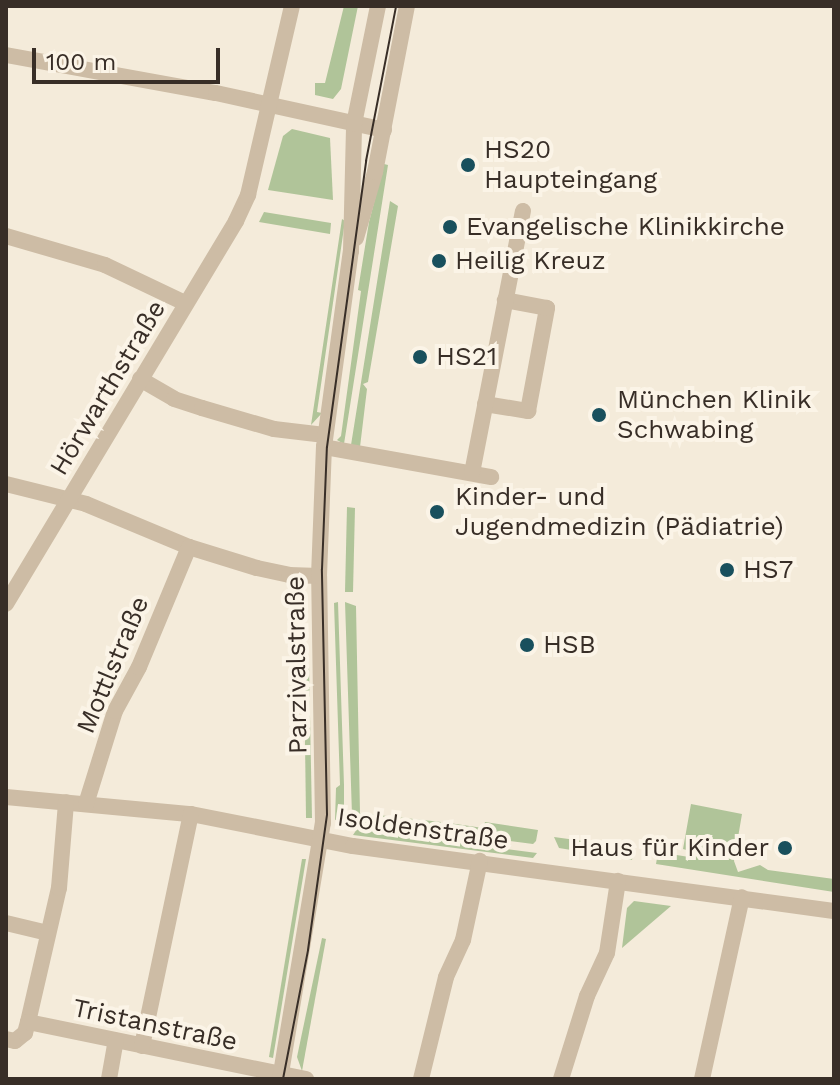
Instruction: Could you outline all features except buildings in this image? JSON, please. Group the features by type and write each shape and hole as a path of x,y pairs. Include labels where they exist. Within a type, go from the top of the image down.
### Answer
{"street":[{"name":"Hörwarthstraße","path":"6,604 248,195 292,6"},
{"name":"Parzivalstraße","path":"281,1077 322,839 324,785 319,576 324,441 351,251 354,124 378,6"},
{"name":"Parzivalstraße","path":"351,251 384,130 407,6"},
{"path":"6,55 384,130"},
{"path":"472,473 523,211"},
{"path":"6,236 68,252 130,275 185,303"},
{"path":"485,404 528,411 547,308 505,300"},
{"path":"140,379 190,405 274,429 491,477"},
{"path":"6,484 70,499 189,547 273,572 319,576"},
{"name":"Mottlstraße","path":"86,804 115,711 139,667 189,547"},
{"name":"Isoldenstraße","path":"6,797 191,814 322,839 834,911"},
{"path":"6,1039 15,1041 25,1033 28,1022 59,888 66,802"},
{"path":"142,1046 191,814"},
{"path":"421,1079 446,977 463,940 480,861"},
{"path":"561,1079 587,996 607,953 618,881"},
{"path":"702,1079 742,897"},
{"path":"6,923 48,933"},
{"name":"Tristanstraße","path":"28,1022 281,1077 306,1079"},
{"path":"109,1079 116,1041"}],"green space":[{"path":"344,6 358,6 341,89 333,99 315,95 315,83 325,83"},
{"path":"292,129 330,138 333,200 268,190 283,136"},
{"path":"384,164 388,165 344,444 337,440 341,436 361,291 358,290 369,222"},
{"path":"390,201 398,206 368,382 363,384 367,389 360,447 351,445"},
{"path":"264,212 331,223 330,234 259,222"},
{"path":"342,219 345,221 317,412 322,413 311,425"},
{"path":"347,507 355,508 353,592 345,592"},
{"path":"338,602 344,821 335,820 336,788 340,785 334,603"},
{"path":"345,602 356,606 360,813 441,822 440,832 360,822 352,815"},
{"path":"304,665 309,665 312,818 306,818"},
{"path":"691,804 742,814 734,861 738,872 760,865 768,870 834,879 834,892 656,864 658,852 689,857 690,851 683,849"},
{"path":"485,822 538,830 536,841 533,844 447,833 449,823 483,828"},
{"path":"357,829 537,853 533,858 353,835"},
{"path":"554,837 634,848 632,860 559,848"},
{"path":"302,859 306,859 273,1058 269,1057"},
{"path":"634,901 671,906 622,948 627,908"},
{"path":"322,938 326,939 302,1071 297,1057"}],"tram line":[{"path":"283,1079 308,950 327,814 322,569 327,447 366,161 396,6"}],"place":[{"name":"HS20 Haupteingang","path":"468,165"},
{"name":"Evangelische Klinikkirche","path":"450,227"},
{"name":"Heilig Kreuz","path":"439,261"},
{"name":"HS21","path":"420,357"},
{"name":"München Klinik Schwabing","path":"599,415"},
{"name":"Kinder- und Jugendmedizin (Pädiatrie)","path":"437,512"},
{"name":"HS7","path":"727,570"},
{"name":"HSB","path":"527,645"},
{"name":"Haus für Kinder","path":"785,848"}]}
